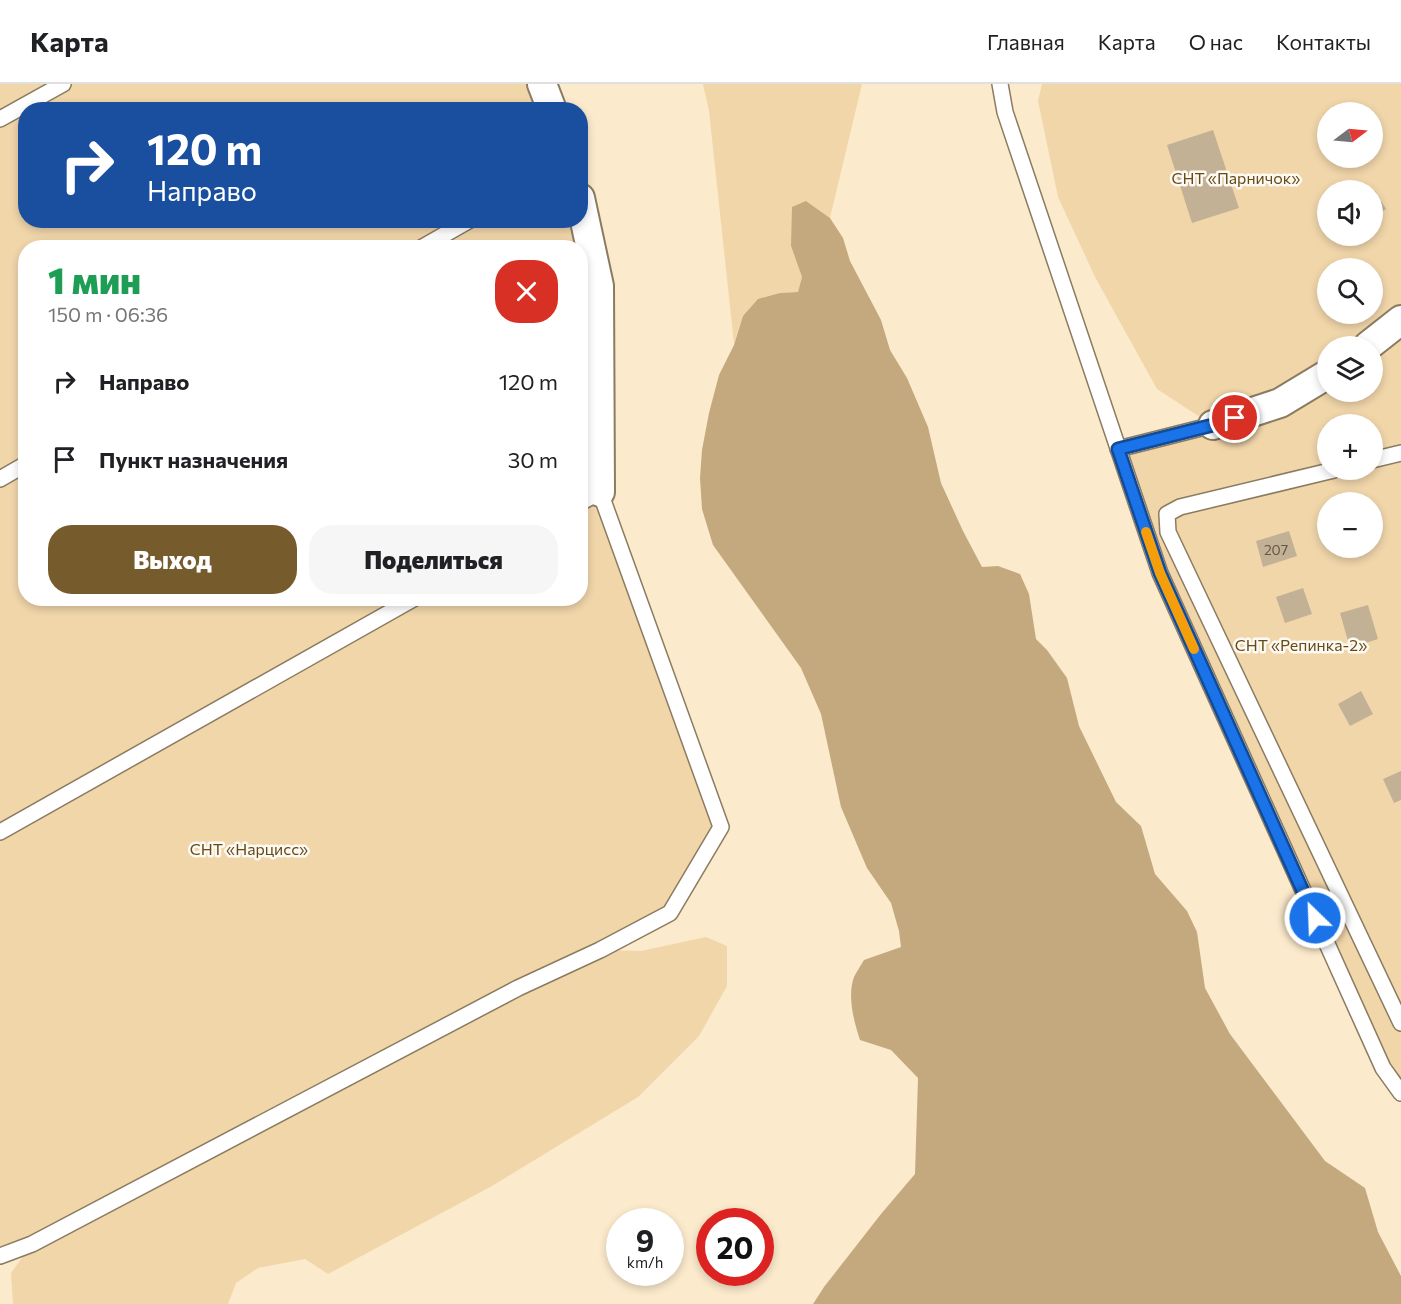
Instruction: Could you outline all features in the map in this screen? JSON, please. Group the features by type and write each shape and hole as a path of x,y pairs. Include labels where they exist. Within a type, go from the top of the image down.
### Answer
{"street":[{"path":"542,84 549,102"},
{"path":"586,228 599,286 590,498"},
{"path":"1381,336 1401,321"},
{"path":"1213,425 1280,403 1317,381"}],"lane":[{"path":"31,102 63,84"},
{"path":"1000,84 1005,112 1160,573 1383,1068 1401,1093"},
{"path":"1005,112 1010,84"},
{"path":"0,119 18,109"},
{"path":"435,240 456,228"},
{"path":"1118,449 1213,425"},
{"path":"1383,457 1401,453"},
{"path":"0,479 18,469"},
{"path":"1317,474 1180,507 1167,514 1168,532 1401,1023"},
{"path":"0,1256 32,1244 518,988 600,950 670,913 721,826 590,498"},
{"path":"0,832 401,606"}],"green space":[{"name":"СНТ «Нарцисс»","path":"0,84 542,84 549,102 18,102 18,228 581,228 581,240 18,240 18,606 588,606 588,329 600,492 721,827 670,913 602,950 641,951 706,937 727,946 727,986 699,1036 638,1097 492,1186 328,1274 305,1259 258,1268 236,1283 228,1304 13,1304 11,1273 31,1245 0,1256"},
{"path":"703,84 862,84 830,218 806,201 791,246 802,277 798,292 780,293 743,316 734,344 709,111"},
{"path":"1042,84 1401,84 1401,1093 1160,573 1118,449 1212,425 1157,389 1095,277 1058,197 1038,101"}],"shaded area":[{"path":"806,201 830,218 843,238 850,261 881,320 890,350 907,378 928,427 941,483 982,567 998,566 1020,574 1029,594 1036,639 1067,678 1079,726 1116,802 1141,826 1155,874 1187,911 1197,932 1205,988 1230,1034 1325,1161 1365,1188 1378,1232 1401,1276 1401,1304 813,1304 881,1214 915,1174 918,1078 891,1050 860,1040 851,1001 854,977 864,960 901,947 899,931 891,903 867,868 841,807 821,714 801,668 713,545 702,509 700,478 702,450 719,375 734,345 743,316 758,299 780,293 798,292 802,277 791,246 792,207"}],"building":[{"path":"1213,130 1239,208 1192,223 1167,145"},
{"path":"1289,531 1297,556 1263,567 1256,541"},
{"path":"1303,588 1312,614 1285,623 1276,597"},
{"path":"1368,605 1378,639 1350,648 1340,613"},
{"path":"1361,691 1373,714 1350,726 1338,704"},
{"path":"1401,771 1401,800 1394,803 1383,779"}],"slow traffic":[{"path":"1146,532 1160,573 1194,649"}],"route":[{"path":"1235,418 1118,449 1160,573 1315,918"}],"park label":[{"name":"СНТ «Парничок»","path":"1236,177"},
{"name":"СНТ «Репинка-2»","path":"1301,644"}]}
